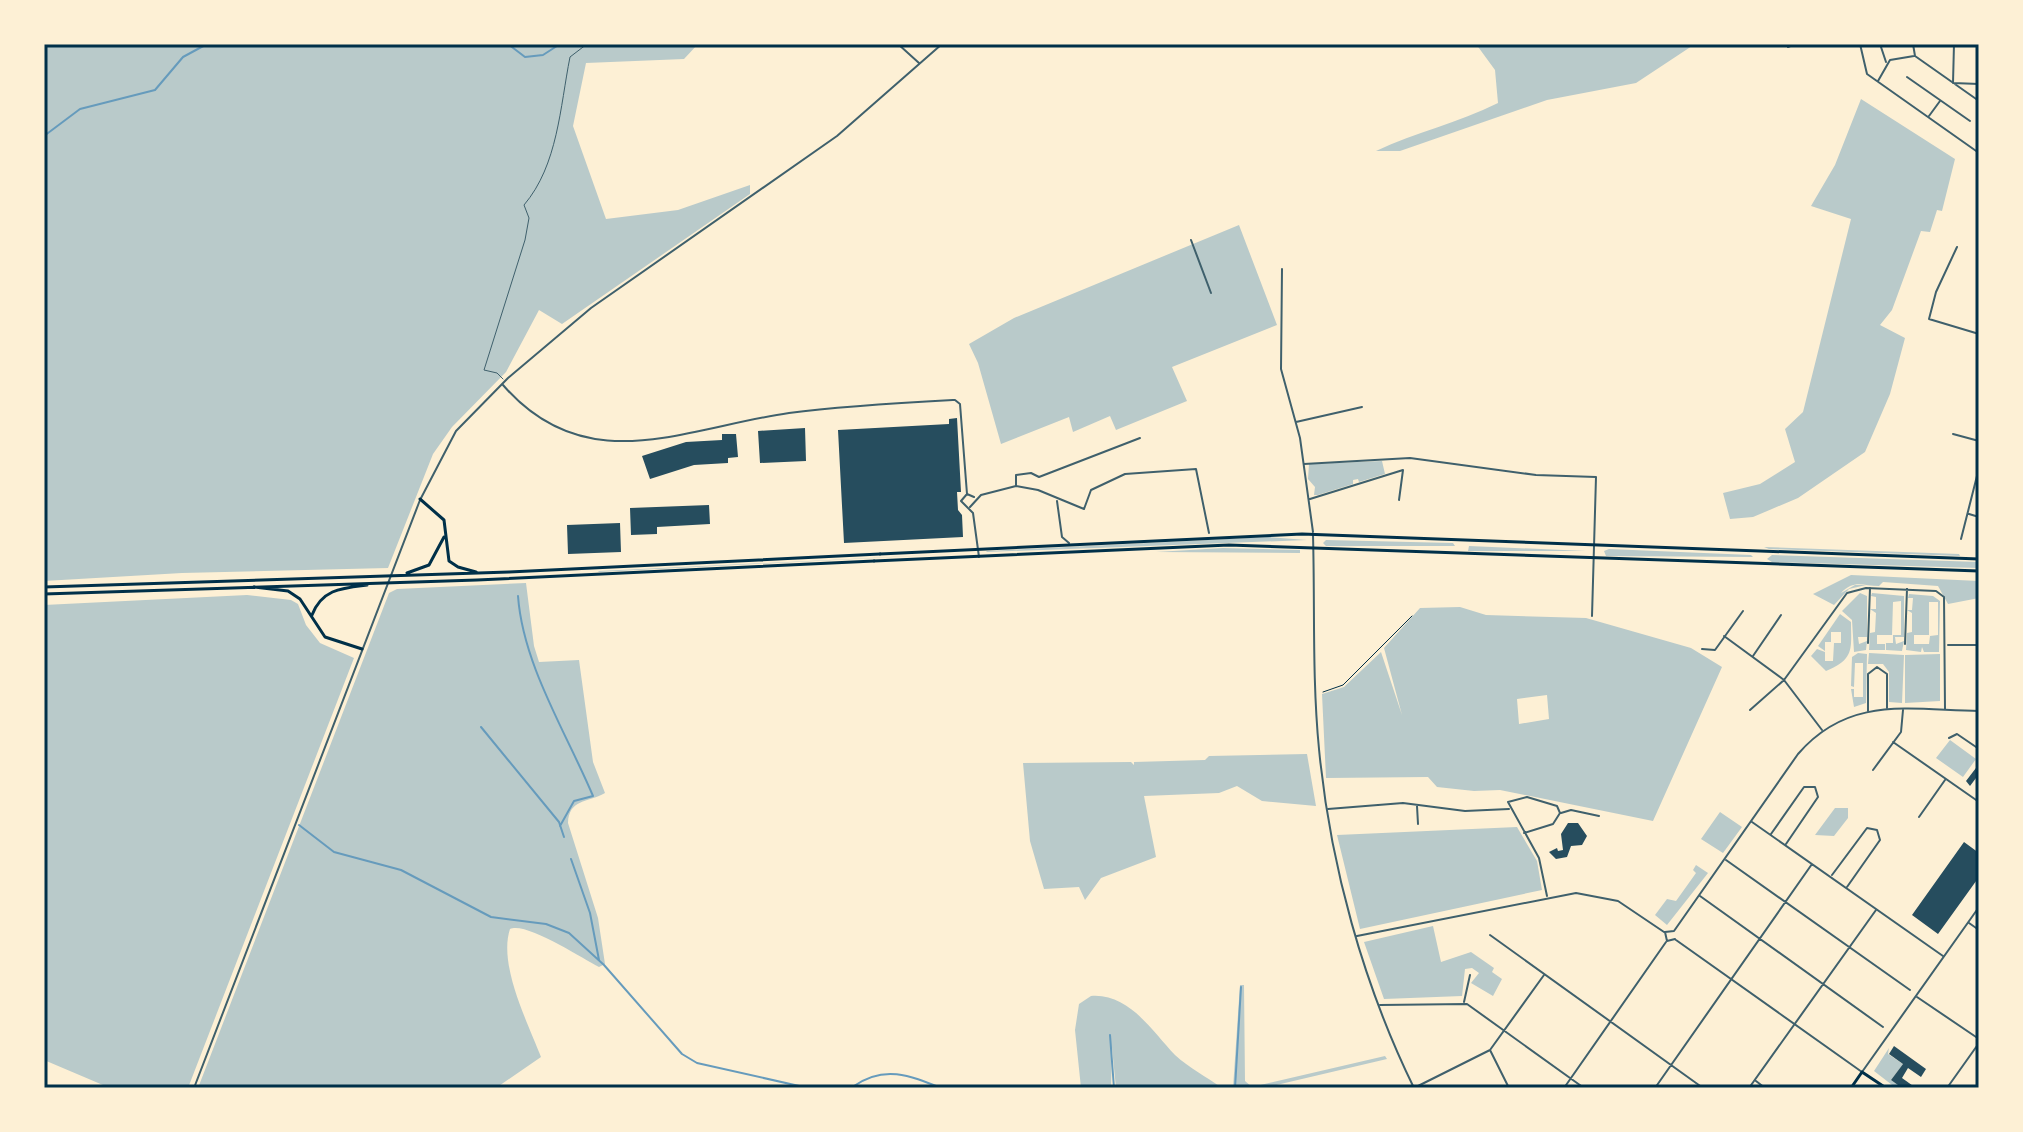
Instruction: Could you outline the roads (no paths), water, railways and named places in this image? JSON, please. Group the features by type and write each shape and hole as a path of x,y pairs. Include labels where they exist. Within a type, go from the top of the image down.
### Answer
{"main road":[{"path":"420,499 439,512 446,525 449,561 458,567 482,573"},
{"path":"406,574 422,569 433,560 446,525"},
{"path":"44,587 527,572 1313,534 1979,559"},
{"path":"44,594 529,580 1193,545 1979,571"},
{"path":"312,616 318,601 327,593 383,583"},
{"path":"242,586 288,591 300,599 325,637 362,649"},
{"path":"1851,1088 1862,1072 1886,1088"}],"street":[{"path":"898,44 920,64"},
{"path":"194,1088 420,499 456,431 503,383 591,308 837,136 942,44"},
{"path":"1788,47 1795,44"},
{"path":"1860,44 1867,74 1979,153"},
{"path":"1880,44 1887,63"},
{"path":"1913,44 1915,56"},
{"path":"1953,83 1954,44"},
{"path":"1877,82 1887,63 1895,57 1915,56 1979,101"},
{"path":"1907,77 1970,121"},
{"path":"1953,83 1979,84"},
{"path":"1929,117 1941,100"},
{"path":"1191,240 1211,293"},
{"path":"1957,247 1949,270 1936,292 1929,319 1979,334"},
{"path":"1282,269 1281,369 1304,464 1313,534 1316,694 1327,809 1357,937 1380,1005 1414,1088 1490,1050 1544,974"},
{"path":"503,383 542,422 562,432 598,441 658,439 786,414 959,401 967,494"},
{"path":"1295,422 1362,407"},
{"path":"1953,434 1979,441"},
{"path":"1016,486 1016,475 1031,473 1039,477 1140,438"},
{"path":"1304,464 1410,458 1536,475 1596,477 1592,616"},
{"path":"1961,539 1979,468"},
{"path":"967,494 975,498 1016,486 1038,490 1084,509 1091,490 1125,474 1196,469 1209,533"},
{"path":"1309,499 1403,470 1399,500"},
{"path":"967,494 961,499 964,506 970,507"},
{"path":"975,498 970,507 979,558"},
{"path":"1057,500 1062,537 1069,544"},
{"path":"1967,513 1979,517"},
{"path":"1868,643 1870,588"},
{"path":"1750,710 1784,680 1844,596 1855,589 1870,588 1936,591 1944,597 1945,710"},
{"path":"1905,644 1907,589"},
{"path":"1702,649 1715,650 1743,611"},
{"path":"1753,656 1781,615"},
{"path":"1724,636 1784,680 1822,730"},
{"path":"1946,645 1979,645"},
{"path":"1868,711 1868,674 1877,667 1887,674 1887,709"},
{"path":"1873,770 1902,727 1903,710"},
{"path":"1665,932 1674,930 1798,754 1822,730 1847,716 1868,711 1979,711"},
{"path":"1949,738 1957,734 1979,749"},
{"path":"1893,742 1979,802"},
{"path":"1919,817 1945,779"},
{"path":"1771,834 1804,787 1815,787 1818,797 1785,844"},
{"path":"1547,896 1539,858 1508,802 1527,797 1553,803 1560,813"},
{"path":"1327,809 1417,805 1465,811 1510,809"},
{"path":"1417,805 1418,824"},
{"path":"1524,833 1553,824 1560,813 1571,810 1599,816"},
{"path":"1752,822 1944,956"},
{"path":"1831,876 1867,828 1877,830 1880,840 1846,888"},
{"path":"1725,860 1910,990"},
{"path":"1655,1088 1812,864"},
{"path":"1357,937 1547,896 1576,893 1605,897 1623,904 1665,932 1667,941"},
{"path":"1699,896 1883,1027"},
{"path":"1674,930 1675,939 1862,1072 1979,907"},
{"path":"1749,1088 1877,909"},
{"path":"1968,923 1979,930"},
{"path":"1490,935 1703,1088"},
{"path":"1564,1088 1667,941 1675,939"},
{"path":"1464,1003 1470,975"},
{"path":"1916,996 1979,1041 1947,1088"},
{"path":"1380,1005 1464,1003 1584,1088"},
{"path":"1490,1050 1509,1088"},
{"path":"1755,1080 1765,1088"}],"lane":[{"path":"503,383 497,373 484,370 525,240 529,218 524,205 542,184 549,165 570,57 587,44"}],"waterway":[{"path":"44,136 80,109 155,90 183,57 207,44"},
{"path":"508,44 525,57 543,55 560,44"},
{"path":"44,187 44,206"},
{"path":"518,596 528,647 537,673 593,796 574,801 560,826"},
{"path":"481,727 559,822 564,837"},
{"path":"299,825 334,852 401,870 491,917 546,924 569,933 604,965 682,1054 697,1063 808,1088"},
{"path":"571,859 590,913 599,960"},
{"path":"1235,1088 1241,987"},
{"path":"1110,1035 1114,1088"},
{"path":"854,1086 876,1076 897,1074 941,1088"}]}
